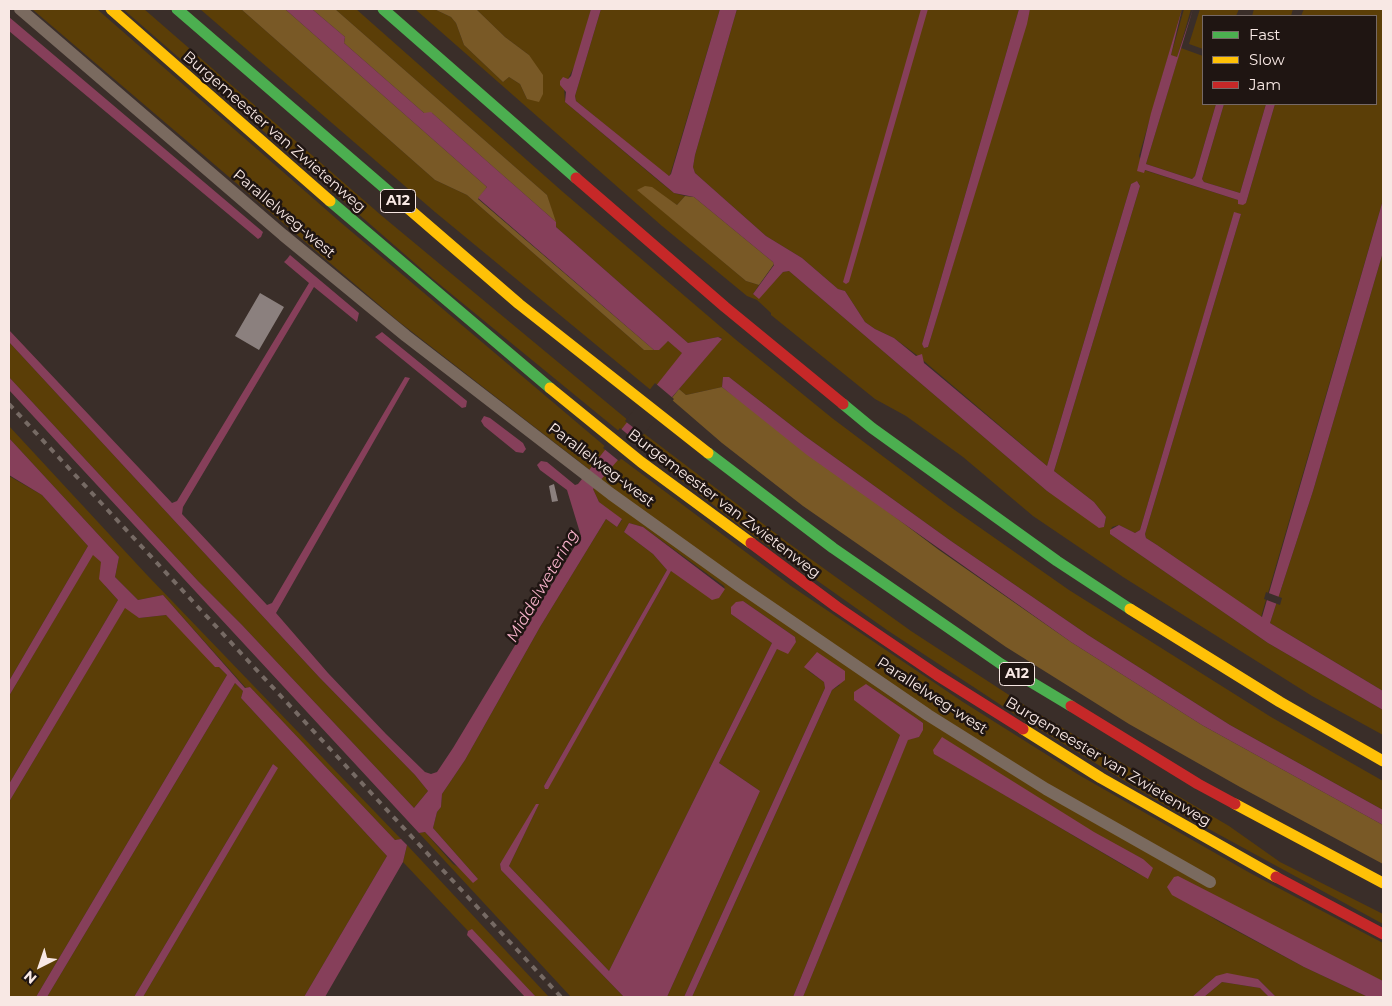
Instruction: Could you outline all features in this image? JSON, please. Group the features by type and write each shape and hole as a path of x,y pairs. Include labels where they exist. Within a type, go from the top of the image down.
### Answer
{"main road":[{"name":"Burgemeester van Zwietenweg","path":"111,9 409,270 597,426 642,462 837,607 1030,734 1200,836 1383,934"},
{"name":"A12","path":"177,9 433,232 674,428 834,548 1002,664 1198,784 1383,883"},
{"path":"383,9 725,307 872,428 1056,561 1152,624 1264,693 1383,761"}],"street":[{"name":"Parallelweg-west","path":"20,9 283,235 436,360 603,488 738,585 928,715 1046,789 1210,882"}],"shaded area":[{"path":"32,9 97,9 339,221 607,448 590,470 398,321"},
{"path":"123,9 144,9 382,216 629,421 620,432 433,279"},
{"path":"200,9 241,9 435,180 467,195 644,350 659,350 668,341 683,353 652,391 435,212"},
{"path":"241,9 285,9 487,187 478,199 654,350 644,350 467,195 435,180"},
{"path":"285,9 312,9 345,37 344,43 424,113 431,112 556,222 556,227 688,343 718,337 722,339 593,489 599,502 622,519 617,527 606,519 540,627 465,760 442,794 441,807 437,812 433,828 478,879 473,883 425,832 419,833 9,390 9,377 198,581 242,625 414,808 428,791 415,775 319,677 9,342 9,330 172,503 177,501 309,283 284,262 290,255 359,313 357,322 314,287 183,507 182,514 267,605 272,603 405,377 410,378 276,613 328,673 386,734 425,772 431,774 437,772 453,748 581,536 567,490 540,470 537,465 541,461 547,462 575,485 578,484 682,353 668,341 659,350 654,350 478,198 487,187"},
{"path":"312,9 335,9 547,195 556,222 432,113 424,113 344,43 345,37"},
{"path":"335,9 356,9 563,192 735,339 832,418 949,506 1069,590 1271,717 1383,781 1383,810 1230,725 1088,635 951,541 805,436 729,377 723,377 722,387 686,395 679,389 722,338 718,337 688,343 556,227 547,195"},
{"path":"415,9 434,9 451,17 456,23 464,45 503,82 509,77 520,84 527,99 529,55 505,37 476,9 591,9 578,59 564,87 565,102 674,193 685,196 677,205 668,199 638,190 746,281 759,285 753,294 759,298 783,272 789,271 1047,491 1104,527 1106,517 1094,502 1054,471 1140,186 1138,182 1131,184 1047,466 918,356 894,338 865,322 845,291 838,289 802,258 766,236 695,173 693,167 695,155 737,9 1019,9 922,344 925,348 928,347 1030,9 1182,9 1139,156 1144,170 1238,200 1238,204 1246,203 1275,105 1377,105 1377,15 1301,15 1304,9 1383,9 1383,200 1261,617 1146,538 1145,534 1241,214 1234,213 1140,530 1135,533 1119,525 1112,527 1110,534 1268,643 1383,710 1383,735 1312,696 1123,577 1033,516 963,457 906,416 875,399 771,315 757,300 747,296 662,226"},
{"path":"434,9 476,9 505,37 529,55 543,75 543,94 539,102 527,99 520,84 509,77 503,82 464,45 456,23 451,17"},
{"path":"591,9 601,9 575,96 576,101 669,176 720,9 737,9 695,155 693,167 695,173 766,236 802,258 838,289 845,291 865,322 894,338 916,356 922,354 924,363 1047,466 1131,184 1137,181 1140,186 1054,471 1094,502 1106,517 1104,527 1099,528 1047,491 789,271 783,272 759,299 753,294 774,265 773,262 694,197 674,193 565,102 566,92 560,85 560,81 563,77 568,79 571,76"},
{"path":"601,9 720,9 670,175 668,176 576,101 575,96"},
{"path":"921,9 928,9 849,282 846,284 843,282"},
{"path":"1019,9 1030,9 1027,24 928,347 924,348 922,344"},
{"path":"1182,9 1171,55 1177,57 1193,9 1146,164 1192,179 1195,176 1216,105 1224,105 1202,179 1204,182 1240,193 1266,105 1275,105 1246,203 1243,205 1238,204 1238,200 1145,170 1144,173 1137,171 1151,113"},
{"path":"1184,9 1191,9 1177,58 1171,55"},
{"path":"1200,9 1239,9 1236,15 1202,15 1202,49 1189,44"},
{"path":"1254,9 1293,9 1291,15 1252,15"},
{"path":"9,17 263,232 261,237 258,239 9,31"},
{"path":"1181,48 1202,56 1202,105 1216,105 1195,176 1192,179 1146,164"},
{"path":"1224,105 1266,105 1240,193 1204,182 1202,179"},
{"path":"645,186 652,187 677,205 685,196 694,197 773,262 774,264 759,285 746,281 637,190"},
{"path":"1383,200 1383,252 1313,491 1270,623 1383,691 1383,710 1268,643 1110,534 1110,530 1119,525 1135,533 1140,530 1234,212 1241,214 1145,534 1146,538 1262,617"},
{"path":"1383,252 1383,691 1270,623 1313,491"},
{"path":"382,332 467,401 466,407 462,408 375,337"},
{"path":"9,342 319,677 415,775 428,791 414,808 242,625 198,581 9,377"},
{"path":"723,377 729,377 805,436 951,541 1088,635 1230,725 1383,810 1383,825 1202,725 1071,642 807,455 722,387"},
{"path":"722,387 939,550 1071,642 1202,725 1383,825 1383,864 1240,787 1129,724 1006,647 803,506 722,443 671,399 679,389 686,395"},
{"path":"484,416 490,418 523,443 526,449 523,453 516,452 484,426 481,421"},
{"path":"9,426 147,575 401,839 395,840 250,687 246,688 163,595 138,600 115,577 119,557 9,438"},
{"path":"642,432 787,542 911,631 1032,710 1229,826 1280,862 1383,914 1383,924 1161,803 1016,715 887,630 740,526 654,459 634,442"},
{"path":"9,438 119,557 115,577 138,600 163,595 245,688 250,687 395,840 401,839 407,845 403,862 325,997 304,997 387,856 241,698 243,691 235,683 47,997 36,997 227,675 219,667 215,667 166,615 139,618 125,608 9,802 9,784 118,600 99,579 101,562 93,555 9,696 9,681 88,546 42,495 9,475"},
{"path":"619,457 791,586 963,702 1079,775 1250,873 1383,943 1383,981 1168,890 1218,921 1304,967 1368,997 1276,997 1258,979 1216,976 1192,997 803,997 908,739 919,737 923,723 866,684 900,735 793,997 692,997 832,690 840,685 807,670 824,682 825,688 684,997 667,997 760,791 719,763 777,649 796,642 795,637 743,601 731,614 772,643 609,971 509,866 539,804 500,864 501,870 624,997 571,997 419,833 425,832 453,864 478,879 433,828 437,812 441,807 442,794 465,760 540,627 606,519 617,527 622,520 599,502 593,489","holes":["629,523 643,527 724,586 725,589 671,571 548,788 544,786 667,570 653,554 624,532","935,754 1143,859 1149,878 1135,872"]},
{"path":"9,476 42,495 88,546 9,681"},
{"path":"629,523 643,527 725,589 719,598 712,600 671,571 548,789 545,789 544,786 667,570 653,554 624,532"},
{"path":"93,554 101,562 105,586 118,600 9,784 9,696"},
{"path":"743,601 795,637 796,642 788,654 777,649 719,763 760,791 667,997 624,997 501,870 500,864 536,804 539,804 509,866 609,971 772,643 731,614 731,607 736,602"},
{"path":"125,607 139,618 166,615 227,675 36,997 9,997 9,802"},
{"path":"817,652 845,671 845,680 832,690 692,997 684,997 825,688 824,682 804,667"},
{"path":"235,683 243,691 241,698 387,856 304,997 143,997 277,769 273,764 134,997 47,997"},
{"path":"866,684 923,723 923,730 919,737 908,740 803,997 793,997 900,735 854,700 854,692"},
{"path":"942,737 1094,832 1143,859 1153,868 1148,879 934,754 933,750"},
{"path":"273,764 278,768 143,997 134,997"},
{"path":"407,845 549,997 536,997 472,930 468,931 403,862"},
{"path":"1178,876 1383,981 1383,997 1368,997 1304,967 1172,895 1167,887 1174,877"},
{"path":"472,929 536,997 525,997 467,935 468,931"},
{"path":"1227,973 1258,979 1276,997 1269,997 1260,988 1222,982 1204,997 1192,997 1216,976"},
{"path":"1222,982 1260,988 1269,997 1204,997"}],"pier":[{"path":"655,383 674,399 643,435 625,421"},
{"path":"620,428 637,442 619,461 603,448"},
{"path":"1266,592 1282,598 1280,605 1264,599"}],"building":[{"path":"260,293 284,307 259,350 235,336"},
{"path":"554,484 558,501 552,502 549,486"}],"railway":[{"path":"9,404 561,997"}],"traffic: fast":[{"path":"177,9 409,209"},
{"path":"383,9 576,178"},
{"path":"330,201 550,388"},
{"path":"843,404 872,428 1057,561 1130,609"},
{"path":"708,453 833,548 1001,664 1071,706"}],"traffic: slow":[{"path":"111,9 330,201"},
{"path":"409,209 519,304 708,453"},
{"path":"550,388 641,462 751,543"},
{"path":"1130,609 1280,702 1383,761"},
{"path":"1023,729 1101,778 1276,877"},
{"path":"1235,804 1383,883"}],"traffic: jam":[{"path":"576,178 725,307 843,404"},
{"path":"751,543 837,607 937,675 1023,729"},
{"path":"1071,706 1198,784 1235,804"},
{"path":"1276,877 1383,934"}],"water label":[{"name":"Middelwetering","path":"543,586"}]}
